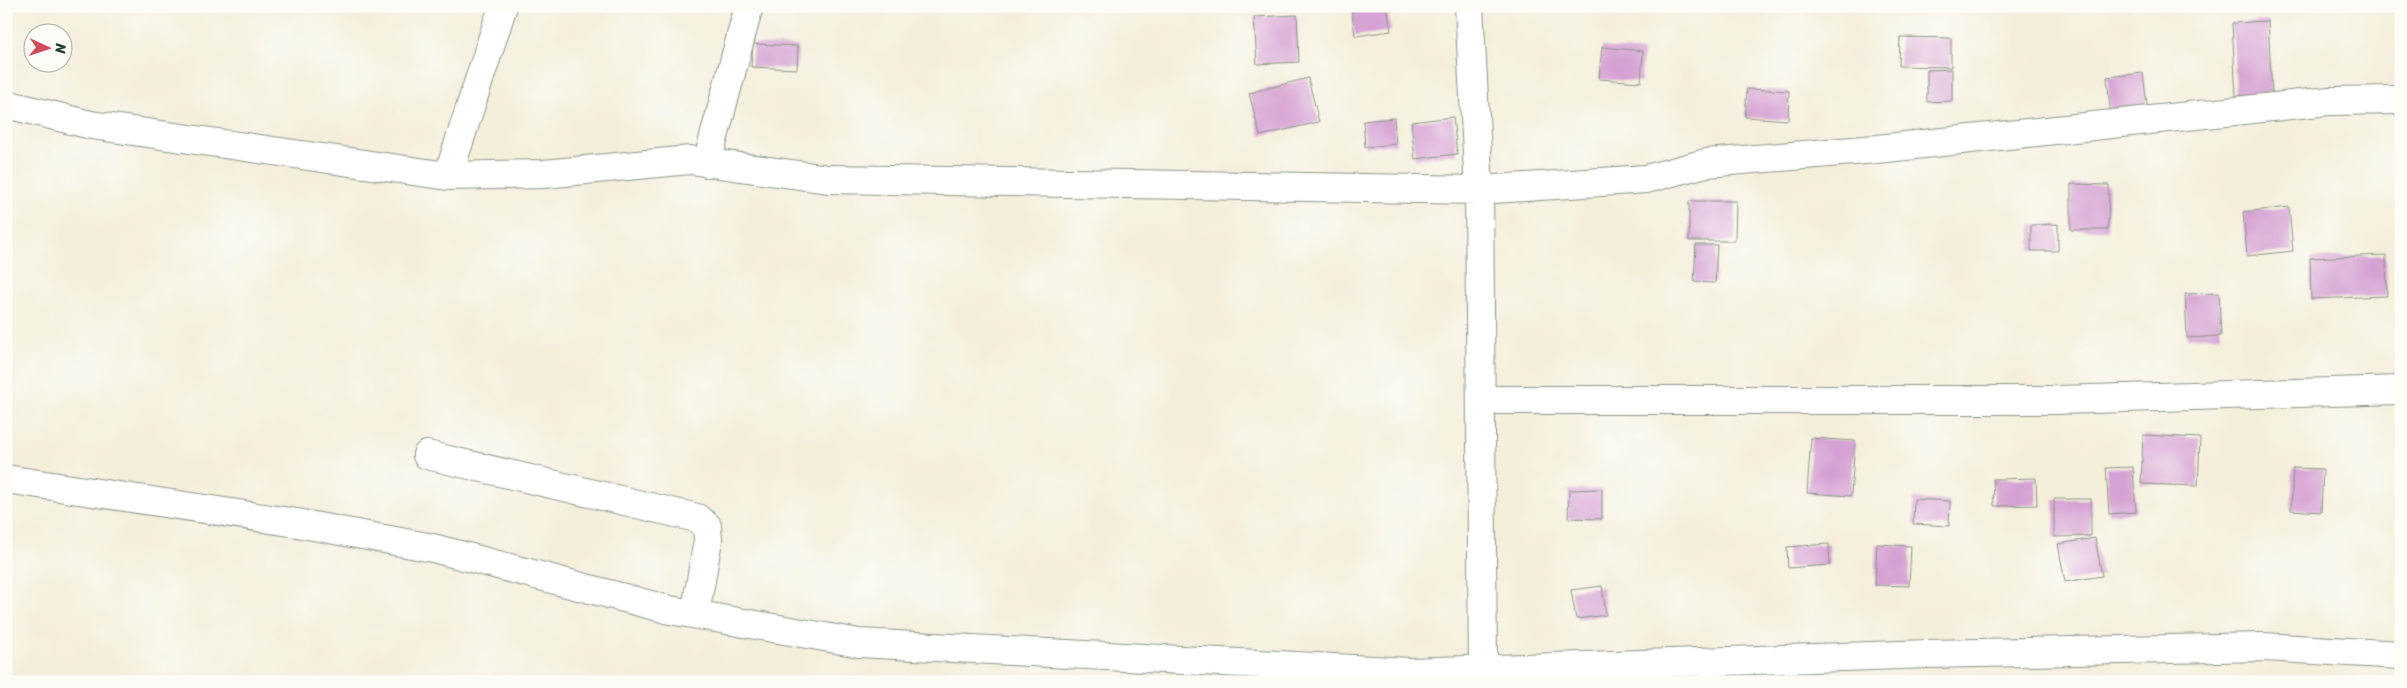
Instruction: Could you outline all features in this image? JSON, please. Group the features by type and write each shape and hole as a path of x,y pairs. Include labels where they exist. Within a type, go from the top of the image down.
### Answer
{"street":[{"path":"448,176 503,6"},
{"path":"707,163 749,6"},
{"path":"1468,6 1479,190 1483,670"},
{"path":"6,104 90,124 448,176 544,174 690,160 828,179 1479,190 1646,179 1706,163 1877,149 2329,101 2401,100"},
{"path":"1481,400 2057,400 2401,390"},
{"path":"427,455 696,518 707,526 708,540 696,614"},
{"path":"6,479 297,523 433,548 670,610 859,643 1409,672 1483,670 1567,674 1928,654 2264,647 2401,655"}],"building":[{"path":"1351,6 1387,6 1391,31 1355,36"},
{"path":"1297,15 1299,62 1257,64 1254,17"},
{"path":"2268,21 2272,94 2236,96 2232,23"},
{"path":"1900,37 1951,38 1951,67 1899,66"},
{"path":"753,44 798,46 797,69 751,67"},
{"path":"1602,47 1643,51 1641,82 1599,79"},
{"path":"1952,69 1952,101 1927,102 1927,70"},
{"path":"2143,73 2148,113 2111,118 2107,77"},
{"path":"1308,78 1319,122 1260,136 1249,93"},
{"path":"1747,89 1789,91 1788,120 1745,117"},
{"path":"1453,117 1457,154 1415,159 1411,122"},
{"path":"1394,118 1396,144 1365,147 1363,121"},
{"path":"2071,184 2109,185 2108,230 2071,230"},
{"path":"1689,201 1736,201 1735,241 1689,241"},
{"path":"2289,207 2293,251 2247,256 2243,212"},
{"path":"2058,224 2058,251 2031,251 2031,225"},
{"path":"1696,245 1717,245 1715,283 1694,282"},
{"path":"2386,255 2387,296 2311,299 2310,258"},
{"path":"2219,293 2221,336 2187,338 2185,294"},
{"path":"2143,435 2200,438 2198,486 2141,484"},
{"path":"1811,438 1855,441 1851,496 1807,493"},
{"path":"2133,467 2136,512 2109,514 2106,468"},
{"path":"2293,468 2323,469 2321,512 2291,510"},
{"path":"2036,478 2037,505 1994,506 1993,479"},
{"path":"1602,489 1602,519 1568,518 1569,490"},
{"path":"1914,499 1950,501 1949,526 1913,524"},
{"path":"2054,499 2091,499 2091,536 2054,537"},
{"path":"2095,538 2102,576 2065,582 2058,544"},
{"path":"1829,544 1830,565 1788,568 1787,547"},
{"path":"1877,544 1911,546 1909,586 1875,585"},
{"path":"1602,586 1606,615 1576,619 1571,590"}]}
